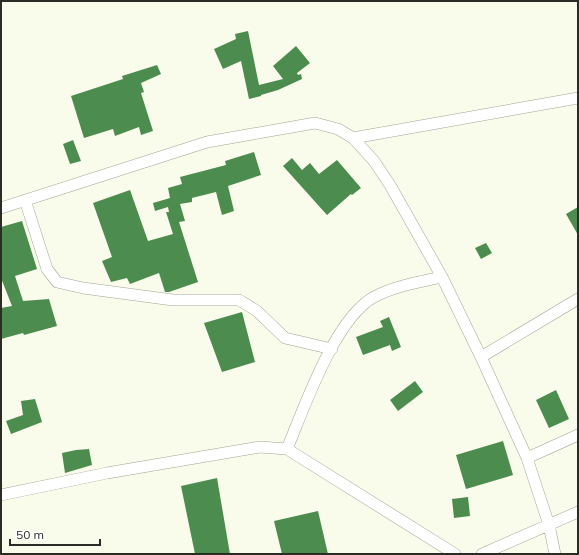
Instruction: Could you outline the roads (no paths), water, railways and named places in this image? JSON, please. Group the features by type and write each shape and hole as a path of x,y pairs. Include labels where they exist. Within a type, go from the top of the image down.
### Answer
{"street":[{"path":"353,138 578,98"},
{"path":"1,208 207,142 315,123 338,129 353,138 378,167 442,277 481,356 527,458 548,525 555,554"},
{"path":"25,200 47,270 58,282 83,288 173,300 239,300 257,311 285,338 332,349"},
{"path":"287,449 332,349 353,313 374,297 442,277"},
{"path":"481,356 578,299"},
{"path":"527,458 578,435"},
{"path":"1,495 107,473 260,447 287,449 455,554"},
{"path":"482,554 578,512"}]}
